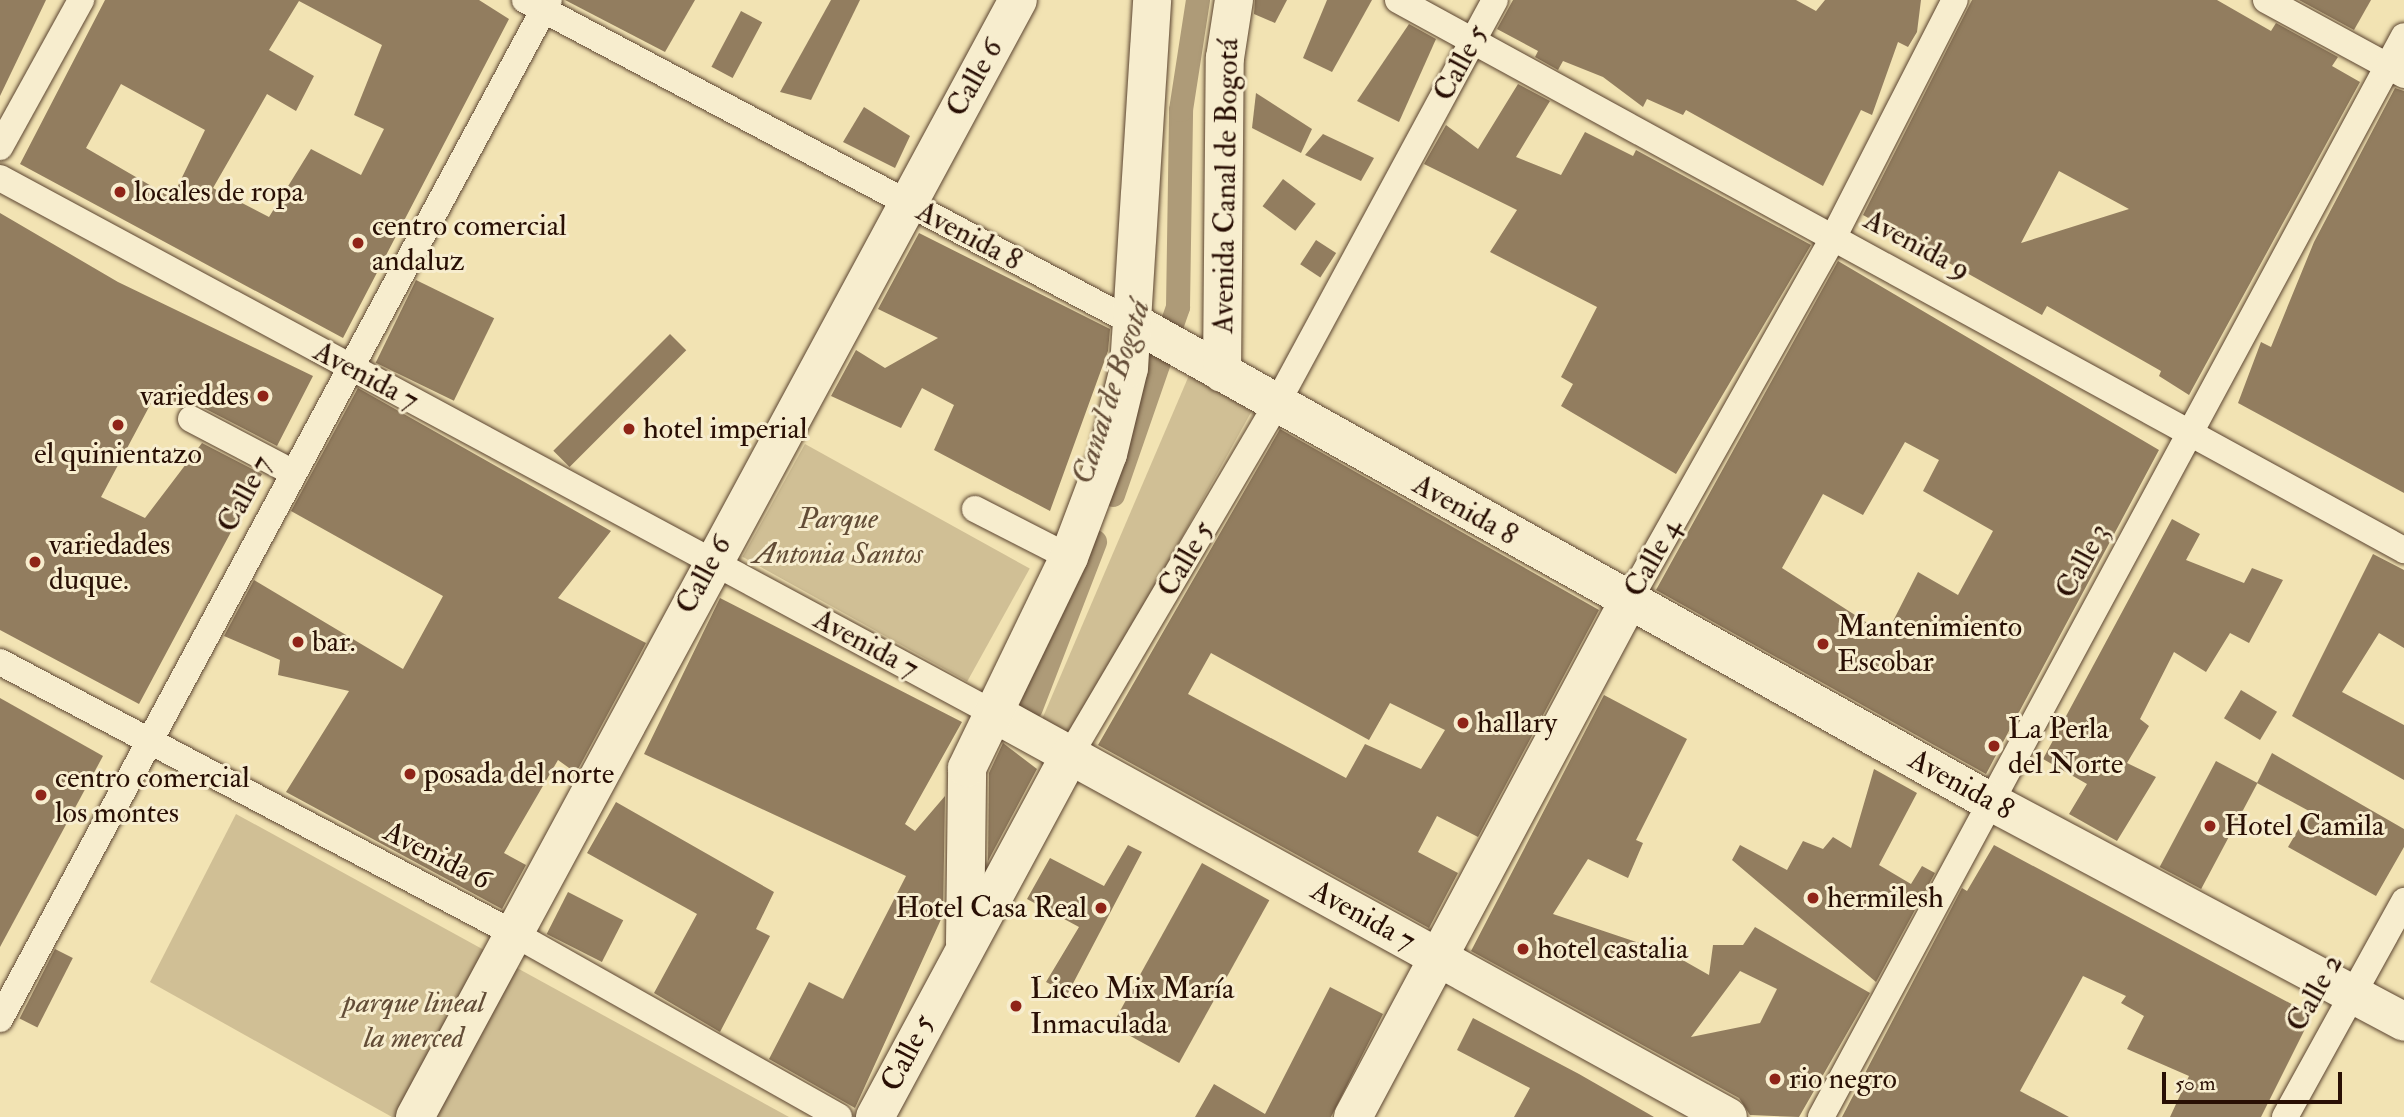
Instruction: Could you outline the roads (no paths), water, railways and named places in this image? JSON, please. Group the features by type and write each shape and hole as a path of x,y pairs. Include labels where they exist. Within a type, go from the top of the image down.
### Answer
{"main road":[{"name":"Calle 6","path":"415,1117 712,561 1018,0"},
{"path":"965,943 967,768 997,715 1069,557 1108,454 1159,338 1152,0"},
{"name":"Avenida Canal de Bogotá","path":"1222,373 1225,58 1234,0"},
{"name":"Avenida 8","path":"1159,338 1628,602 1991,802 2404,1022"},
{"name":"Calle 4","path":"1353,1117 1628,602"},
{"name":"Avenida 7","path":"997,715 1728,1117"},
{"name":"Calle 5","path":"875,1117 965,943 1070,755"}],"street":[{"path":"0,147 81,0"},
{"name":"Avenida 9","path":"1398,0 1833,238 2191,428 2404,550"},
{"name":"Calle 5","path":"1070,755 1276,405 1495,0"},
{"name":"Calle 4","path":"1628,602 1833,238 1955,0"},
{"path":"2266,0 2395,71"},
{"name":"Avenida 8","path":"539,3 1159,338"},
{"name":"Calle 7","path":"0,1019 350,368 539,3"},
{"name":"Calle 3","path":"1821,1117 2191,428 2395,71 2404,36"},
{"name":"Avenida 7","path":"0,178 997,715"},
{"path":"191,419 294,473"},
{"path":"975,509 1069,557"},
{"name":"Avenida 6","path":"0,662 149,744 513,933 839,1117"},
{"name":"Calle 2","path":"2286,1117 2404,901"}],"waterway":[{"name":"Canal de Bogotá","path":"1113,495 1178,307 1181,110 1198,0"},
{"name":"Canal de Bogotá","path":"1031,708 1095,542"}],"place":[{"name":"locales de ropa","path":"120,192"},
{"name":"centro comercial andaluz","path":"358,243"},
{"name":"varieddes","path":"263,396"},
{"name":"el quinientazo","path":"118,425"},
{"name":"hotel imperial","path":"629,429"},
{"name":"variedades duque.","path":"35,562"},
{"name":"bar.","path":"298,642"},
{"name":"Mantenimiento Escobar","path":"1823,644"},
{"name":"hallary","path":"1463,723"},
{"name":"La Perla del Norte","path":"1994,746"},
{"name":"posada del norte","path":"410,774"},
{"name":"centro comercial los montes","path":"41,795"},
{"name":"Hotel Camila","path":"2210,826"},
{"name":"hermilesh","path":"1813,898"},
{"name":"Hotel Casa Real","path":"1101,908"},
{"name":"hotel castalia","path":"1523,949"},
{"name":"Liceo Mix María Inmaculada","path":"1016,1006"},
{"name":"rio negro","path":"1775,1079"}],"park label":[{"name":"Parque Antonia Santos","path":"838,536"},
{"name":"parque lineal la merced","path":"414,1020"}]}
